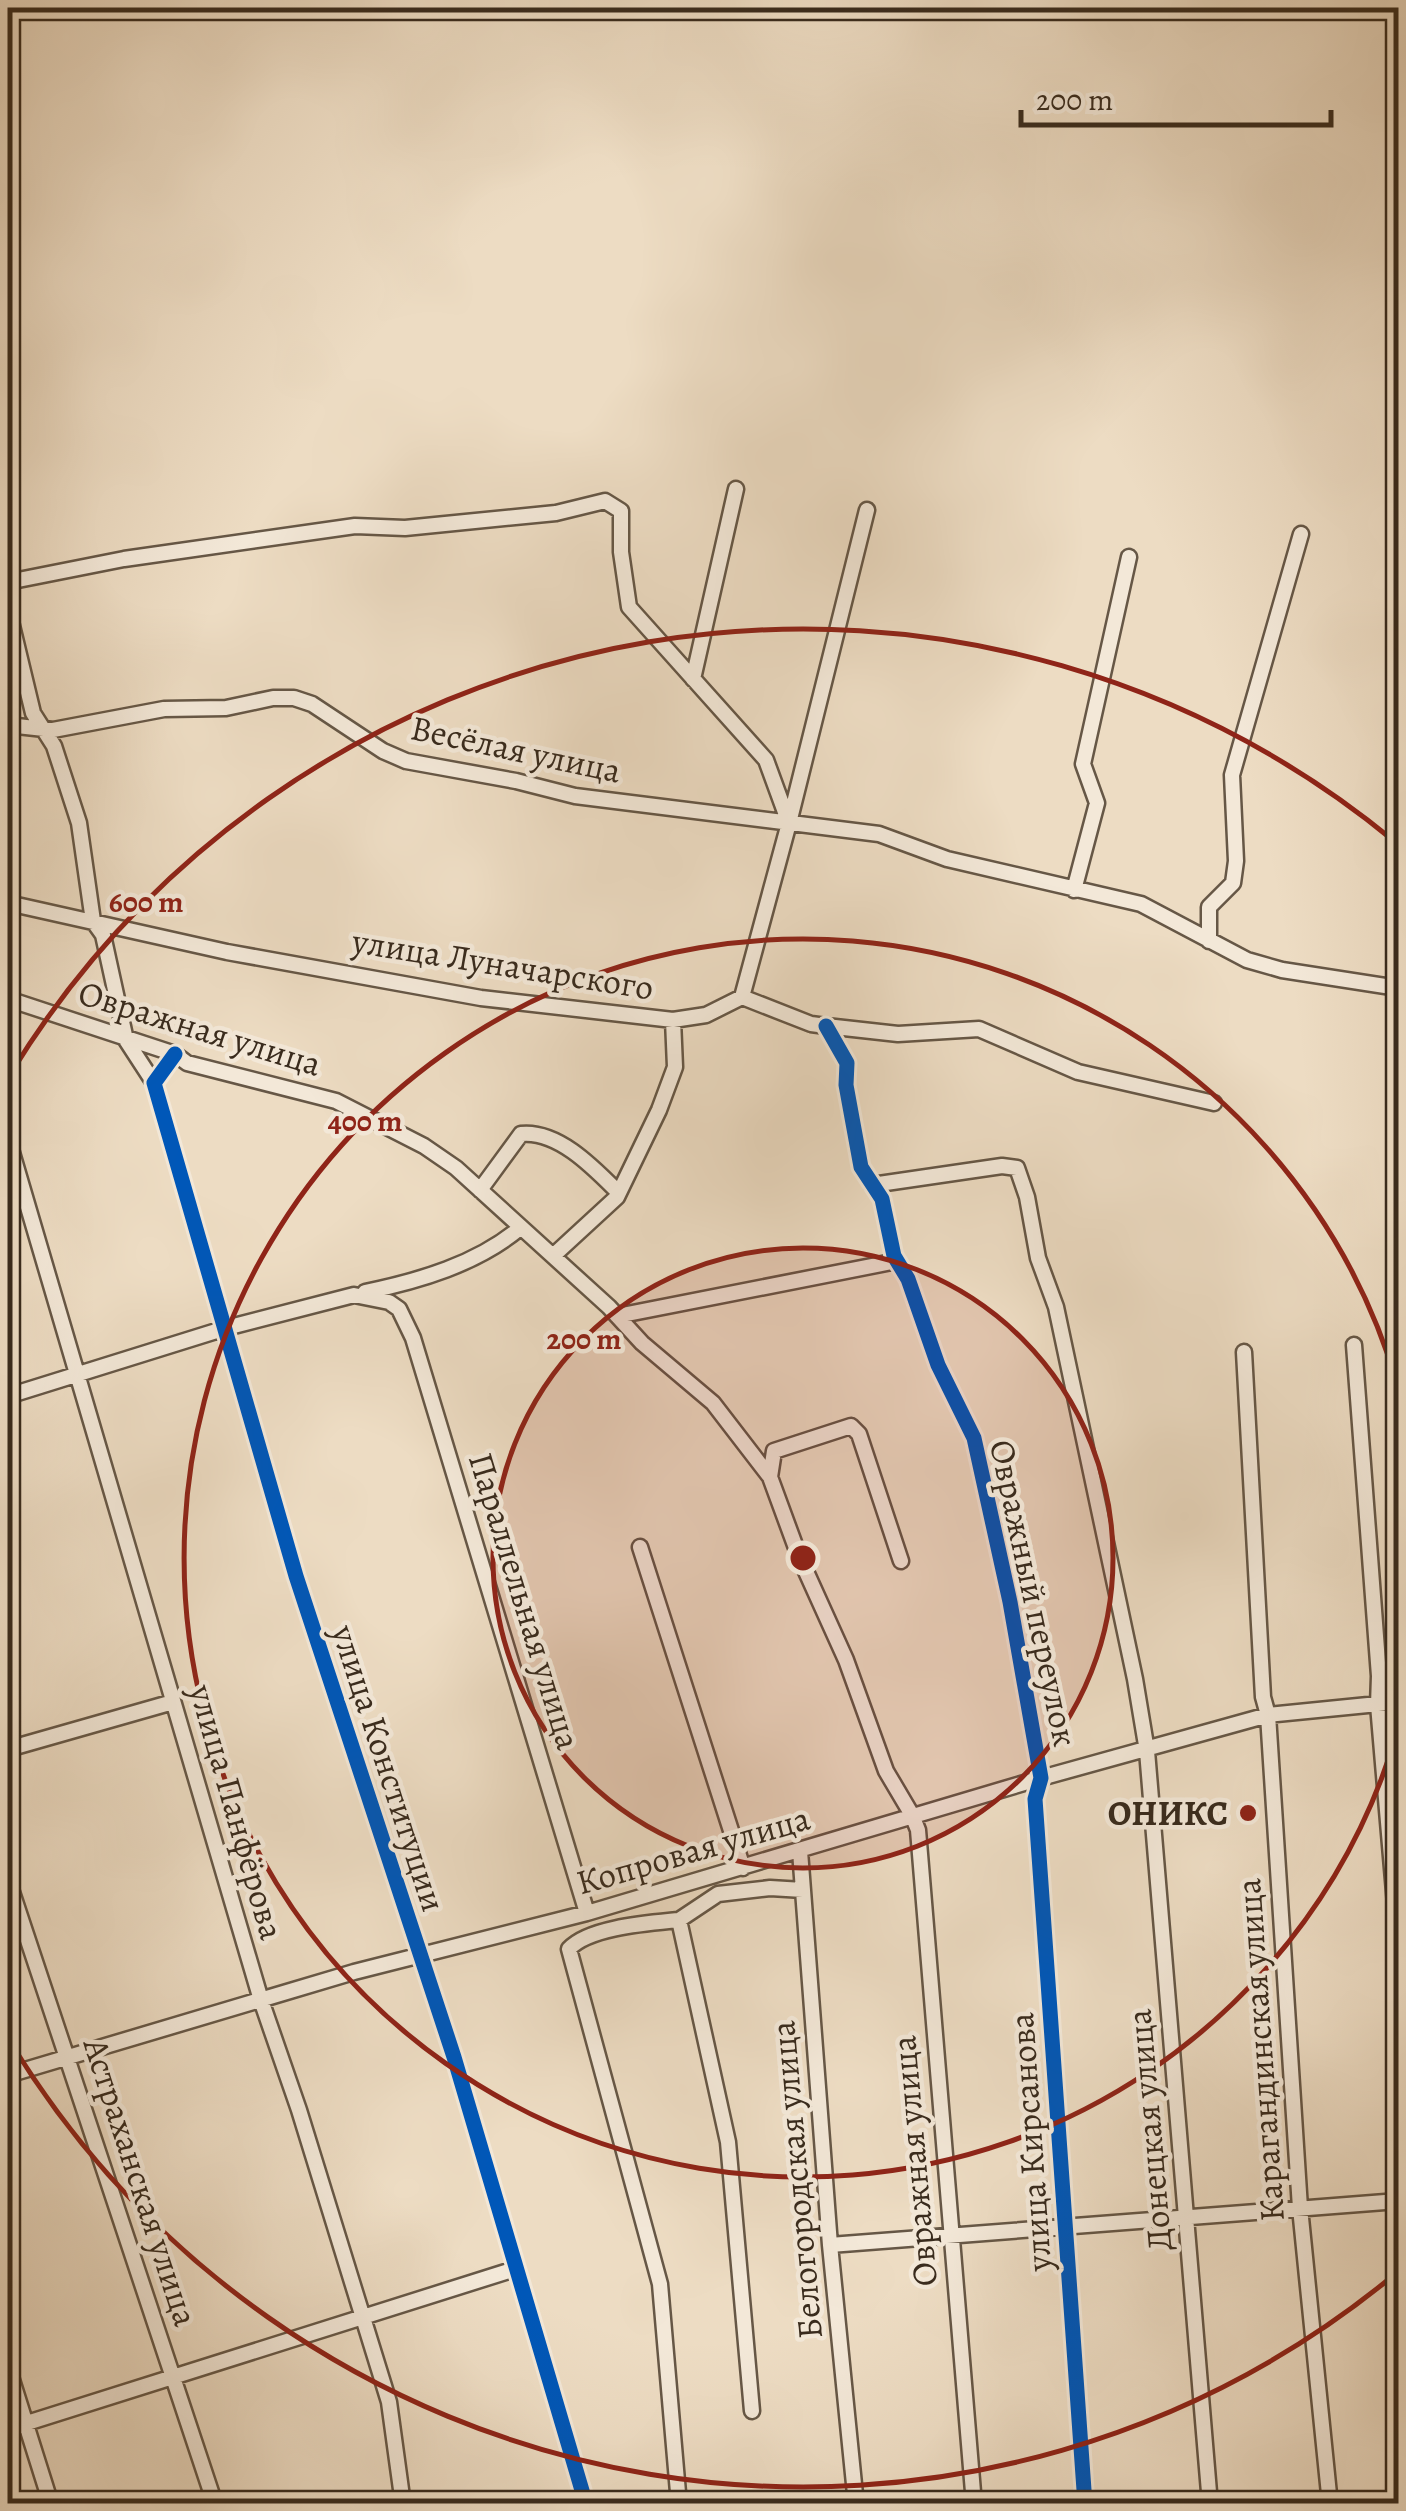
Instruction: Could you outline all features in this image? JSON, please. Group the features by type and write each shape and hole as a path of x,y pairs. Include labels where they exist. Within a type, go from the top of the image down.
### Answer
{"street":[{"path":"693,679 736,489"},
{"path":"8,582 124,559 355,526 405,528 537,514 605,501 622,512 621,552 629,607 766,760 789,823"},
{"path":"867,510 742,997 811,1024 898,1034 978,1030 1078,1072 1214,1102"},
{"path":"1209,942 1209,906 1233,883 1232,774 1301,534"},
{"path":"1074,890 1098,803 1083,764 1129,557"},
{"path":"8,610 33,713 54,746 79,823 93,921 102,936 126,1040"},
{"name":"Весёлая улица","path":"8,725 54,730 164,709 226,708 294,698 312,704 383,751 406,761 575,796 789,823"},
{"path":"789,823 879,834 947,859 1141,904 1247,960 1282,970 1398,988"},
{"name":"улица Луначарского","path":"8,903 227,952 481,998 673,1020 706,1015 742,997"},
{"name":"Овражная улица","path":"8,999 175,1054 187,1063 336,1101 456,1168 554,1255 642,1343 714,1403 770,1477 799,1556 846,1660 886,1771 918,1830 974,2504"},
{"path":"554,1255 618,1192 659,1110 674,1067 673,1020"},
{"name":"Овражный переулок","path":"826,1026 847,1063 846,1085 861,1167 882,1199 896,1258 908,1279 938,1364 974,1438 1010,1602 1041,1778"},
{"name":"улица Конституции","path":"126,1040 154,1083 296,1576 454,2057 586,2504"},
{"path":"154,1083 175,1054"},
{"path":"480,1190 521,1134 536,1132 585,1160 618,1192"},
{"name":"улица Панфёрова","path":"8,1139 261,2000 389,2402 403,2504"},
{"name":"Донецкая улица","path":"872,1185 1002,1166 1017,1168 1027,1197 1038,1258 1056,1307 1147,1751 1210,2504"},
{"path":"8,1396 226,1328 452,1267 492,1250 520,1228"},
{"path":"618,1316 896,1258"},
{"name":"Параллельная улица","path":"354,1295 389,1302 399,1309 413,1338 586,1913"},
{"path":"1354,1345 1398,1939"},
{"name":"Карагандинская улица","path":"1244,1352 1252,1534 1263,1696 1268,1716 1300,2208 1330,2504"},
{"path":"770,1477 774,1451 851,1426 859,1434 901,1561"},
{"path":"640,1548 743,1868"},
{"path":"8,1749 173,1702"},
{"name":"Копровая улица","path":"8,2075 354,1972 586,1913 912,1815 1268,1716 1398,1702"},
{"name":"улица Кирсанова","path":"1041,1778 1035,1799 1085,2504"},
{"name":"Белогородская улица","path":"800,1851 830,2245 856,2504"},
{"name":"Астраханская улица","path":"8,1880 215,2504"},
{"path":"679,2504 660,2284 570,1949 590,1936 642,1923 679,1920 718,1894 770,1888 804,1890"},
{"path":"679,1920 728,2142 752,2411"},
{"path":"830,2245 1398,2201"},
{"path":"8,2430 515,2269"},
{"path":"8,2368 51,2504"}],"cycle path":[{"path":"826,1026 847,1063 846,1085 861,1167 882,1199 894,1256 908,1279 938,1365 974,1438 1010,1602 1041,1778 1035,1799 1085,2504"},
{"path":"175,1054 154,1083 296,1576 454,2057 586,2504"}],"place":[{"name":"ОНИКС","path":"1248,1813"}]}
